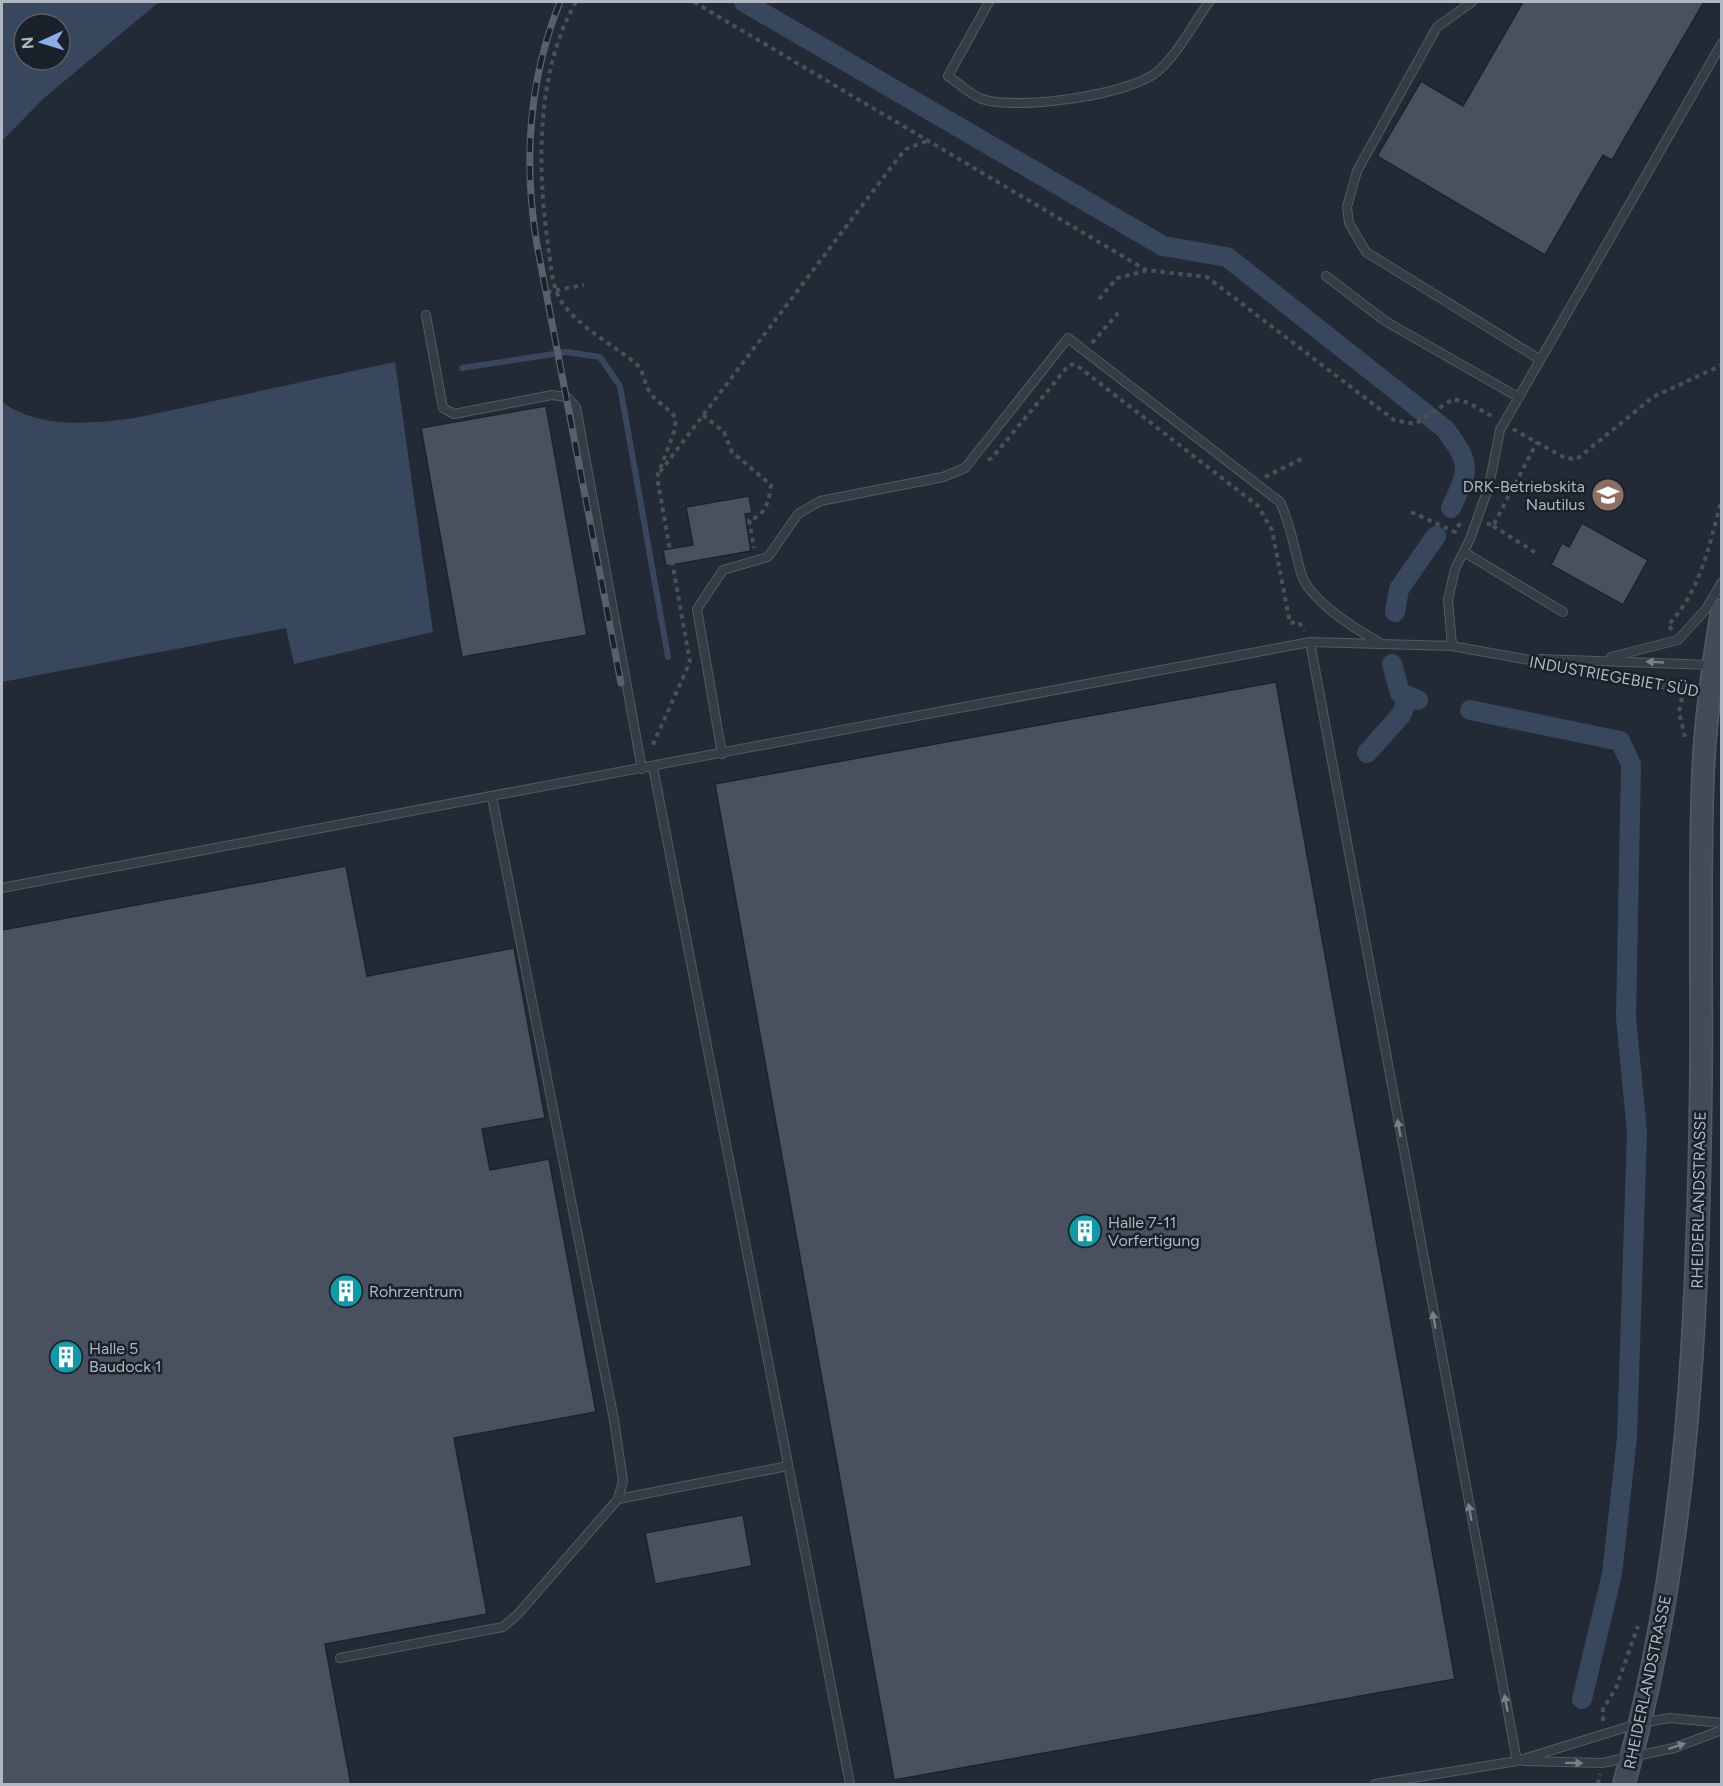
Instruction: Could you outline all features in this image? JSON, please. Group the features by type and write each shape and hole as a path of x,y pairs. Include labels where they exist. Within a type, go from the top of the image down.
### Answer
{"main road":[{"name":"RHEIDERLANDSTRASSE","path":"1624,1785 1641,1723 1674,1551 1689,1428 1696,1316 1701,1101 1703,772 1713,665 1722,610"}],"lane":[{"path":"989,2 948,76 980,98 1003,104 1020,104 1105,93 1141,83 1167,62 1209,2"},
{"path":"1472,2 1437,27 1357,171 1347,207 1349,223 1366,252 1539,359"},
{"path":"1452,646 1448,600 1455,569 1464,552 1489,486 1503,423 1722,43"},
{"path":"1326,276 1385,321 1518,397"},
{"path":"426,315 442,408 454,414 552,395 567,397 576,407 642,769"},
{"path":"723,754 697,609 723,570 768,557 798,514 820,501 943,477 965,468 1068,338 1280,502 1301,575 1315,596 1360,632 1383,644"},
{"path":"1464,552 1563,612"},
{"path":"1678,640 1706,609 1722,582"},
{"name":"INDUSTRIEGEBIET SÜD","path":"1602,660 1678,640"},
{"path":"1310,642 1517,1761"},
{"name":"INDUSTRIEGEBIET SÜD","path":"2,888 1310,642 1452,646 1710,693"},
{"name":"INDUSTRIEGEBIET SÜD","path":"1518,659 1713,665"},
{"path":"653,767 850,1785"},
{"path":"340,1658 503,1627 518,1614 618,1499 623,1481 615,1420 492,797"},
{"path":"618,1499 788,1466"},
{"path":"1375,1785 1517,1761 1604,1732 1641,1723 1670,1718 1722,1723"},
{"path":"1517,1761 1602,1763 1674,1748 1722,1730"}],"path":[{"path":"576,2 564,22 559,41 540,139 546,231 558,290 562,303 578,319 636,363 644,374 648,389 676,419 674,432 657,477 690,662 642,769"},
{"path":"693,2 1146,270"},
{"path":"657,477 898,157 906,149 927,141"},
{"path":"1100,299 1117,278 1146,270 1207,277 1383,414 1403,424 1415,424 1453,399 1461,400 1564,458 1577,459 1653,397 1722,365"},
{"path":"547,292 584,285"},
{"path":"965,468 992,458 1069,365 1075,364 1118,313"},
{"path":"1075,364 1258,506 1272,530 1290,623 1299,622 1310,642"},
{"path":"703,415 724,432 732,452 771,485 768,504 756,518 749,520 756,561"},
{"path":"1249,498 1263,478 1303,458"},
{"path":"1678,640 1668,625 1684,609 1704,562 1722,498"},
{"path":"1411,512 1455,532"},
{"path":"1493,526 1536,553"},
{"path":"1684,689 1679,712 1686,742"},
{"path":"1604,1732 1603,1709 1616,1688 1641,1618"}],"water":[{"path":"2,2 159,2 43,99 2,141"},
{"path":"395,362 433,632 294,664 286,628 2,682 2,402 17,411 49,421 83,423 118,420"}],"building":[{"path":"1523,2 1704,2 1612,160 1603,155 1545,255 1377,156 1421,81 1463,106"},
{"path":"546,406 587,635 462,657 421,428"},
{"path":"749,496 752,513 745,514 751,551 666,566 663,550 693,545 686,507"},
{"path":"1582,523 1648,560 1623,605 1551,565 1562,543 1569,547"},
{"name":"Halle 7-11 Vorfertigung","path":"1276,682 1455,1679 894,1780 715,784"},
{"name":"Rohrzentrum","path":"346,866 367,976 514,948 545,1118 482,1129 490,1170 549,1159 596,1412 454,1438 487,1614 325,1644 351,1785 2,1785 2,930"},
{"path":"743,1515 752,1566 655,1584 645,1533"}],"waterway":[{"path":"744,2 1163,246 1227,257 1445,429 1460,450 1465,467 1462,484 1451,508"},
{"path":"462,368 567,352 600,357 620,386 668,657"},
{"path":"1395,612 1399,589 1436,536"},
{"path":"1392,664 1400,693 1418,700"},
{"path":"1367,753 1401,715 1409,696"},
{"path":"1470,710 1620,741 1631,764 1626,1018 1637,1132 1627,1438 1612,1574 1582,1699"}],"railway":[{"path":"560,2 549,32 535,91 531,122 530,183 537,245 621,683"}],"place":[{"name":"DRK-Betriebskita Nautilus","path":"1608,495"},
{"name":"Halle 7-11 Vorfertigung","path":"1085,1231"},
{"name":"Rohrzentrum","path":"346,1291"},
{"name":"Halle 5 Baudock 1","path":"66,1357"}]}
